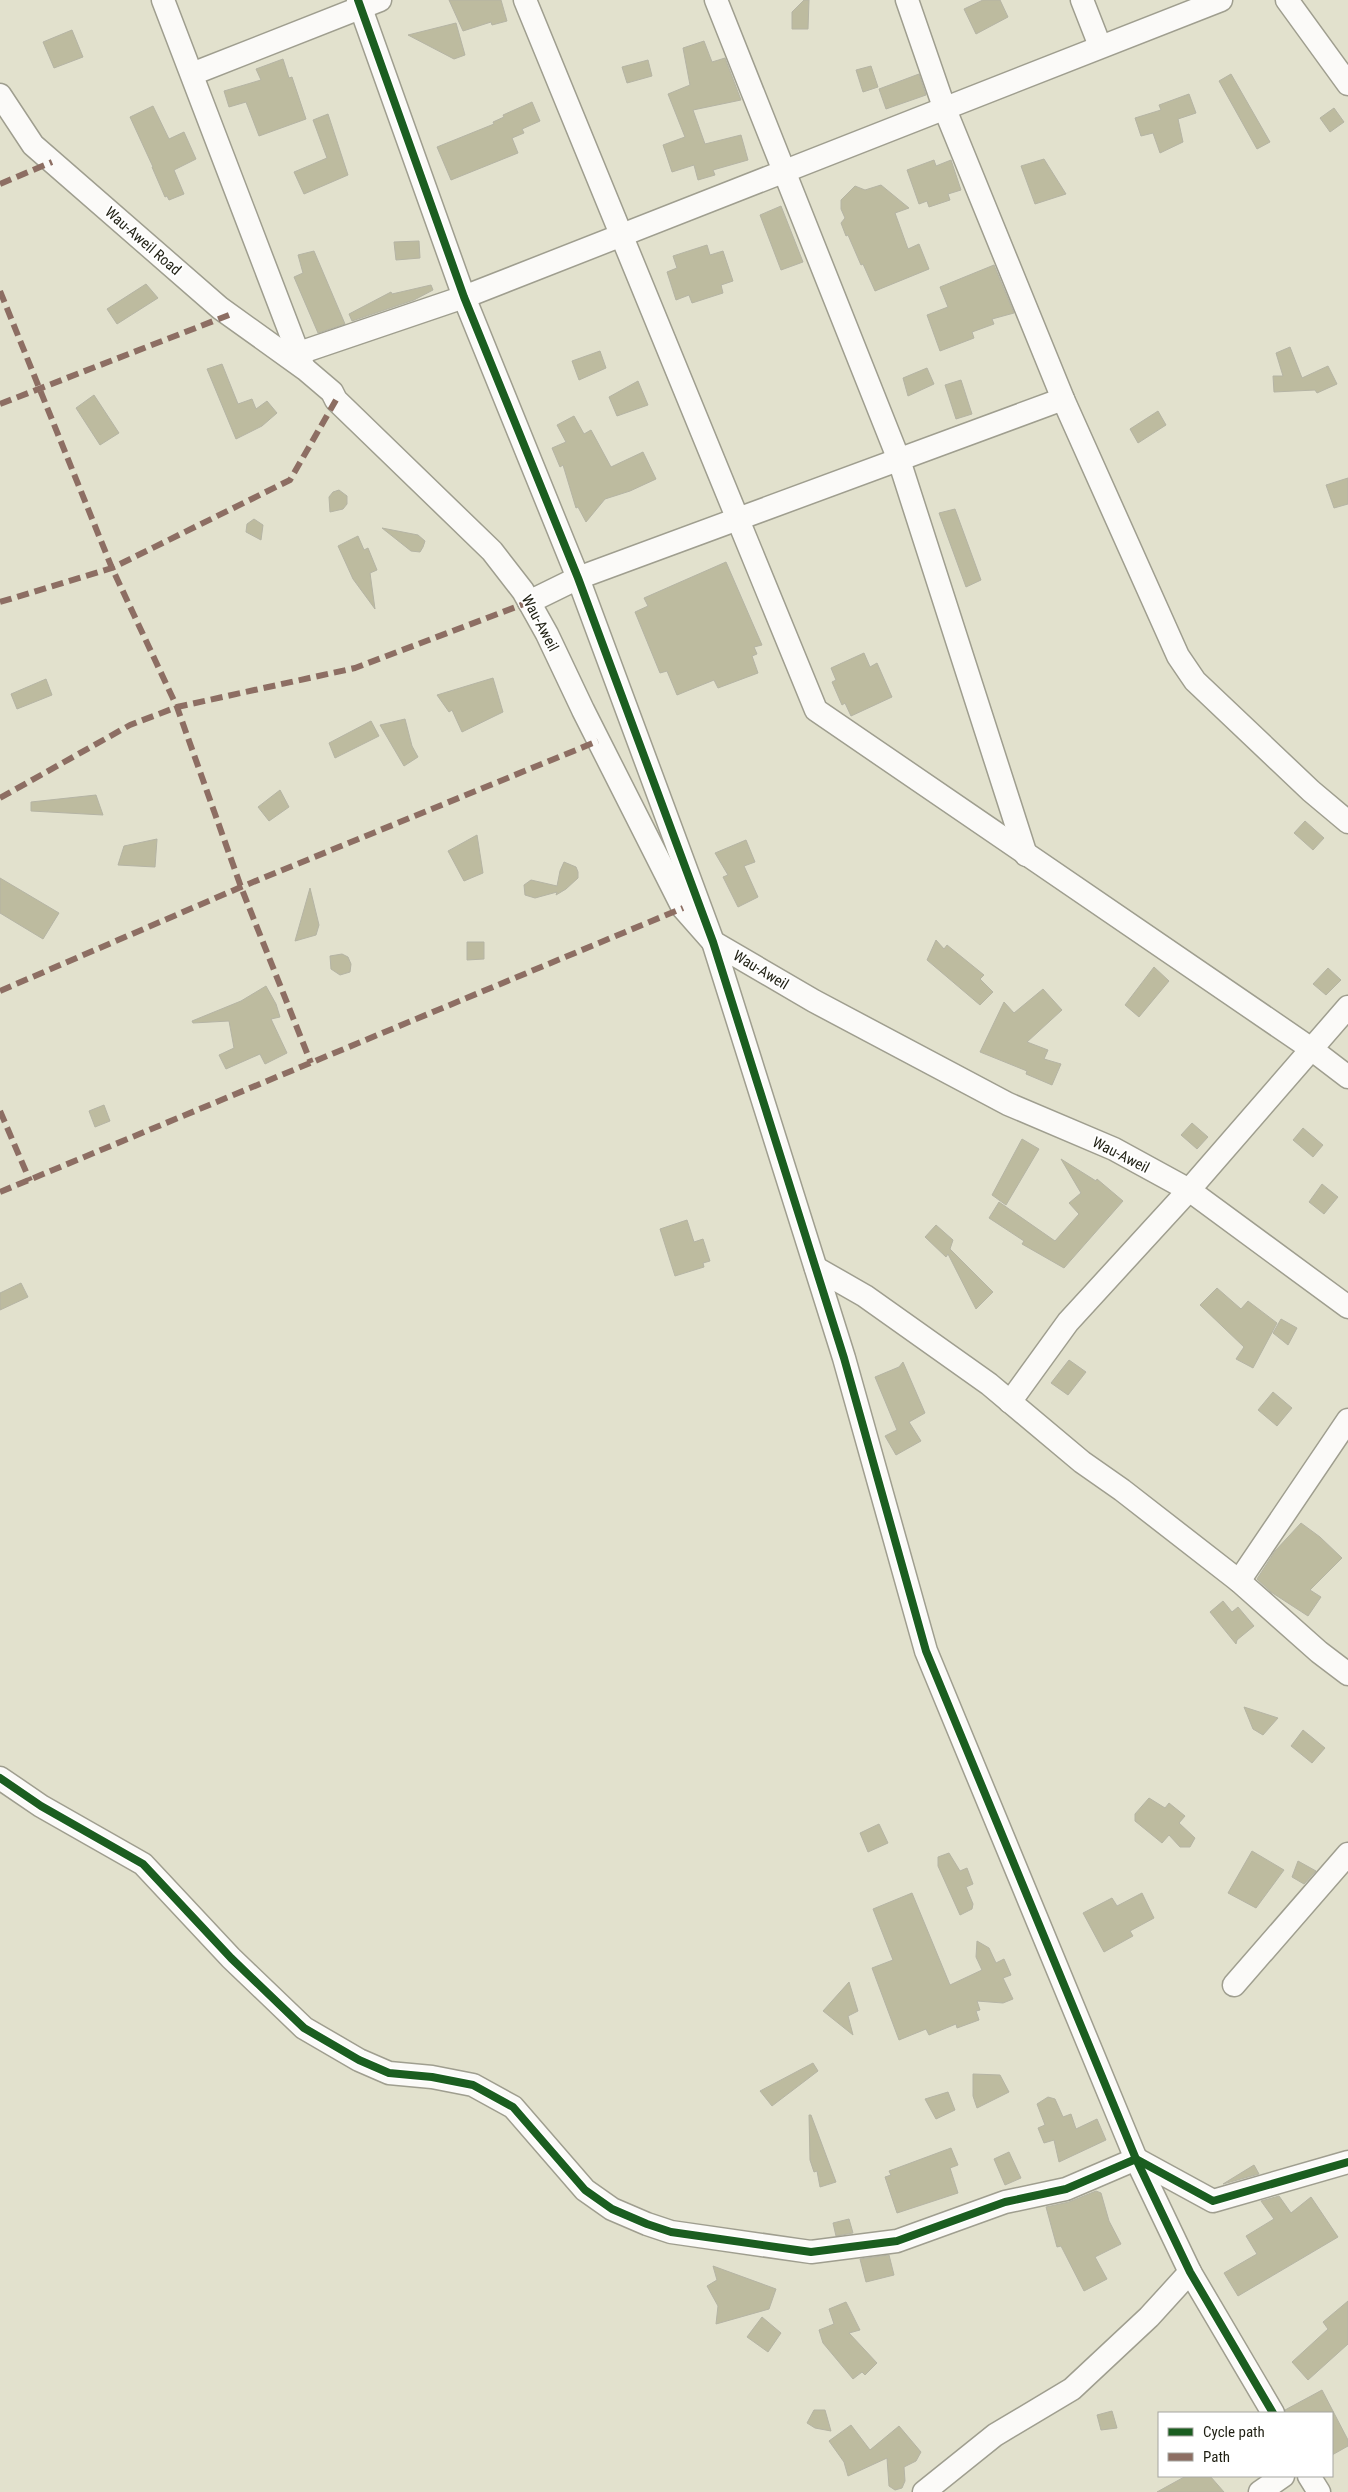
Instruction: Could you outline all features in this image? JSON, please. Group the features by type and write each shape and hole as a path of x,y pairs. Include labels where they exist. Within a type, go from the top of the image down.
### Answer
{"street":[{"path":"163,0 302,361 944,107 1221,0"},
{"path":"525,0 620,236 816,710 1310,1048 1348,1078"},
{"path":"716,0 782,171 899,460 1026,854"},
{"path":"907,0 944,107 1063,399 1165,631 1195,681 1311,791 1348,822"},
{"path":"1082,0 1100,46"},
{"path":"1287,0 1348,84"},
{"path":"192,74 366,3 464,297 578,578 713,942 844,1358 926,1651 1136,2160 1190,2272 1272,2412"},
{"name":"Wau-Aweil Road","path":"0,95 34,145 220,308 302,361"},
{"name":"Wau-Aweil","path":"302,361 332,392 336,400 492,551 529,602 547,634 583,710 683,908 713,942 814,1002 999,1099 1114,1150 1189,1190 1348,1307"},
{"path":"529,602 578,578 1063,399"},
{"path":"1010,1402 1068,1322 1189,1190 1310,1048 1348,1008"},
{"path":"816,1268 865,1296 989,1384 1082,1462 1122,1490 1239,1581 1319,1652 1348,1674"},
{"path":"1239,1581 1348,1420"},
{"path":"0,1778 41,1806 143,1864 230,1958 304,2028 359,2060 389,2073 432,2077 473,2085 513,2107 585,2190 612,2209 647,2224 671,2232 811,2252 897,2241 1005,2202 1066,2189 1136,2160"},
{"path":"1234,1985 1348,1854"},
{"path":"1136,2160 1214,2201 1348,2162"},
{"path":"924,2492 995,2435 1072,2389 1150,2317 1190,2272"},
{"path":"1260,2492 1282,2477"},
{"path":"1310,2477 1319,2492"}],"building":[{"path":"449,0 501,0 507,21 492,25 491,22 463,31"},
{"path":"804,0 809,0 808,29 792,29 792,12"},
{"path":"983,0 1000,0 1008,17 976,34 964,9"},
{"path":"456,23 465,55 454,59 408,35"},
{"path":"72,30 83,57 54,68 43,42"},
{"path":"704,41 712,62 725,58 741,100 693,110 705,144 741,135 748,160 713,170 715,175 698,180 694,165 672,172 663,145 685,137 668,94 690,85 683,48"},
{"path":"283,59 289,78 292,77 306,119 259,136 246,102 229,107 224,91 261,80 256,69"},
{"path":"648,60 652,76 627,83 622,67"},
{"path":"871,66 878,87 863,92 856,70"},
{"path":"919,74 926,95 886,109 879,89"},
{"path":"1231,74 1270,142 1257,149 1219,81"},
{"path":"1189,94 1196,113 1178,119 1183,142 1160,153 1153,133 1141,136 1135,118 1161,110 1159,105"},
{"path":"532,102 540,121 522,129 524,133 512,138 518,153 451,180 437,147 494,124 493,122 504,117 503,115"},
{"path":"153,106 169,139 184,132 196,159 174,170 184,194 169,200 167,196 165,197 130,117"},
{"path":"1334,108 1344,122 1330,132 1320,118"},
{"path":"328,114 348,175 304,194 294,172 327,158 313,120"},
{"path":"1044,159 1066,194 1035,204 1021,166"},
{"path":"934,160 936,166 951,160 961,190 948,194 950,200 929,207 927,201 919,204 907,170"},
{"path":"881,185 909,208 895,213 908,249 919,244 929,269 875,291 841,223 845,218 841,209 841,200 855,186 865,190"},
{"path":"781,206 803,262 781,270 760,215"},
{"path":"419,241 420,258 396,260 394,242"},
{"path":"707,245 710,255 723,251 733,281 721,285 723,293 692,303 689,295 676,300 667,272 677,268 673,256"},
{"path":"314,251 345,324 318,333 294,277 303,273 298,255"},
{"path":"994,265 1014,313 992,319 994,324 972,332 974,338 940,351 927,315 948,307 940,287"},
{"path":"146,284 158,298 117,324 107,309"},
{"path":"431,285 433,290 414,300 352,321 349,314 391,292 392,294"},
{"path":"1290,347 1302,378 1328,366 1337,384 1317,393 1315,390 1274,392 1273,376 1283,376 1276,353"},
{"path":"600,351 606,368 579,380 572,361"},
{"path":"222,364 238,404 252,399 256,409 267,401 277,413 262,426 236,439 207,369"},
{"path":"927,368 934,384 908,396 903,378"},
{"path":"961,380 972,414 956,419 945,385"},
{"path":"638,381 648,405 617,416 609,397"},
{"path":"94,395 119,433 100,445 76,408"},
{"path":"1158,411 1166,425 1138,443 1130,429"},
{"path":"574,416 584,434 591,430 611,467 643,452 656,479 630,491 605,499 586,522 578,507 576,508 563,465 560,467 552,448 566,442 557,425"},
{"path":"1348,478 1348,504 1334,508 1326,485"},
{"path":"339,490 347,496 347,504 343,509 330,512 329,497 333,492"},
{"path":"955,509 981,580 966,587 939,513"},
{"path":"254,519 263,525 261,540 246,532 247,524"},
{"path":"382,528 418,535 425,541 423,547 420,552 411,551"},
{"path":"358,536 364,550 368,548 377,570 370,573 375,609 353,579 338,546"},
{"path":"726,562 762,645 754,647 757,654 752,656 758,673 718,688 714,680 677,695 667,671 660,673 635,612 648,606 644,598"},
{"path":"864,653 870,667 877,663 892,697 851,716 845,703 842,705 832,682 836,680 831,668"},
{"path":"493,678 503,712 462,732 452,710 449,712 437,695"},
{"path":"46,679 52,695 17,709 11,694"},
{"path":"405,719 412,746 418,757 404,766 380,725"},
{"path":"371,721 379,736 335,758 329,743"},
{"path":"280,790 289,807 269,821 258,807"},
{"path":"96,795 103,815 31,811 31,802"},
{"path":"1305,821 1324,838 1313,850 1294,833"},
{"path":"477,835 483,873 464,881 448,851"},
{"path":"157,839 155,867 118,865 124,846"},
{"path":"746,840 755,862 744,866 758,897 738,907 723,877 728,875 715,853"},
{"path":"564,862 576,867 578,872 578,878 566,889 556,895 557,892 535,898 525,895 524,885 531,880 557,886"},
{"path":"0,878 59,913 43,939 0,913"},
{"path":"310,888 319,925 316,935 295,941"},
{"path":"936,940 944,949 947,945 984,975 980,979 993,992 980,1005 927,960"},
{"path":"467,942 484,942 484,959 467,960"},
{"path":"342,954 348,957 351,964 350,972 340,975 331,969 330,956"},
{"path":"1154,967 1169,981 1139,1017 1125,1005"},
{"path":"1328,968 1341,980 1326,995 1313,984"},
{"path":"266,986 276,1004 280,1017 271,1019 287,1053 265,1064 260,1054 226,1069 219,1055 234,1048 229,1021 193,1023 192,1021 241,1001"},
{"path":"1043,989 1062,1010 1027,1042 1048,1050 1044,1059 1061,1064 1052,1085 1026,1074 1027,1071 980,1052 1004,1002 1014,1013"},
{"path":"104,1105 110,1121 95,1127 89,1111"},
{"path":"1192,1123 1208,1137 1197,1149 1181,1135"},
{"path":"1303,1128 1323,1145 1313,1157 1293,1140"},
{"path":"1022,1139 1039,1149 1006,1205 992,1195"},
{"path":"1061,1159 1096,1181 1097,1179 1123,1201 1064,1268 1022,1244 1024,1241 989,1218 999,1202 1055,1241 1079,1214 1069,1203 1081,1193"},
{"path":"1322,1184 1338,1197 1324,1214 1309,1202"},
{"path":"687,1220 694,1242 703,1239 710,1261 703,1263 704,1267 675,1276 660,1229"},
{"path":"936,1225 953,1240 950,1249 993,1292 976,1309 948,1254 946,1257 925,1237"},
{"path":"21,1283 28,1297 0,1310 0,1293"},
{"path":"1217,1288 1241,1309 1248,1301 1277,1323 1253,1368 1236,1359 1244,1347 1200,1305"},
{"path":"1281,1319 1297,1328 1288,1345 1273,1333"},
{"path":"1069,1360 1086,1372 1068,1395 1051,1383"},
{"path":"903,1362 925,1413 909,1422 921,1441 896,1455 885,1436 897,1430 875,1377 899,1367"},
{"path":"1273,1392 1292,1408 1277,1426 1258,1410"},
{"path":"1301,1523 1320,1537 1342,1558 1310,1590 1321,1597 1308,1616 1271,1592 1257,1579 1275,1551"},
{"path":"1223,1601 1232,1612 1238,1607 1254,1626 1237,1640 1236,1644 1210,1612"},
{"path":"1244,1707 1278,1718 1263,1735 1253,1729"},
{"path":"1303,1730 1325,1748 1312,1763 1291,1746"},
{"path":"1149,1798 1165,1808 1169,1803 1185,1816 1179,1823 1195,1838 1190,1847 1180,1847 1169,1835 1162,1843 1135,1821 1135,1814"},
{"path":"879,1824 888,1843 868,1852 860,1833"},
{"path":"1252,1851 1284,1870 1256,1908 1228,1893"},
{"path":"949,1853 960,1871 967,1868 973,1884 966,1887 973,1904 972,1909 960,1915 938,1866 938,1857"},
{"path":"1298,1861 1316,1871 1304,1884 1292,1877"},
{"path":"912,1893 950,1985 982,1970 976,1957 977,1941 989,1948 996,1963 1004,1959 1011,1975 1003,1978 1013,1999 1003,2003 977,2001 980,2010 976,2011 979,2020 957,2028 956,2024 929,2035 926,2029 899,2040 872,1968 893,1960 873,1909"},
{"path":"1142,1893 1154,1918 1130,1931 1133,1936 1104,1952 1083,1913 1112,1898 1117,1906"},
{"path":"849,1982 858,2011 848,2016 853,2035 823,2011"},
{"path":"813,2063 818,2071 772,2106 760,2091"},
{"path":"973,2074 1000,2075 1009,2092 977,2108 973,2096"},
{"path":"948,2092 955,2110 936,2119 925,2099"},
{"path":"1048,2097 1055,2099 1063,2117 1071,2114 1076,2129 1097,2119 1106,2140 1059,2162 1054,2140 1044,2143 1038,2128 1045,2125 1037,2104"},
{"path":"809,2115 811,2115 836,2182 820,2187 817,2171 814,2172 810,2160"},
{"path":"951,2148 958,2165 950,2168 958,2193 897,2213 885,2177 891,2175 889,2171"},
{"path":"1009,2152 1021,2178 1005,2185 994,2159"},
{"path":"1254,2165 1259,2174 1223,2184"},
{"path":"1096,2191 1101,2193 1109,2221 1121,2244 1095,2257 1107,2279 1084,2291 1061,2246 1057,2247 1046,2207 1069,2202"},
{"path":"1279,2196 1291,2213 1311,2197 1338,2237 1238,2296 1224,2273 1257,2254 1246,2236 1274,2219 1261,2201"},
{"path":"849,2219 853,2233 836,2236 833,2223"},
{"path":"889,2255 894,2275 866,2282 860,2259"},
{"path":"713,2266 776,2289 769,2309 716,2324 718,2306 707,2286 717,2280"},
{"path":"1348,2301 1348,2344 1308,2380 1292,2362 1328,2329 1323,2322"},
{"path":"846,2302 860,2330 849,2333 877,2363 865,2375 862,2372 853,2379 823,2343 819,2330 834,2324 829,2309"},
{"path":"762,2317 781,2333 768,2352 747,2337"},
{"path":"1322,2390 1348,2440 1348,2446 1333,2454 1333,2412 1286,2412 1285,2410"},
{"path":"814,2410 825,2410 831,2431 815,2428 807,2423"},
{"path":"1112,2411 1117,2428 1101,2430 1097,2415"},
{"path":"851,2425 870,2450 899,2426 921,2452 916,2461 904,2467 905,2481 902,2488 895,2490 889,2486 887,2458 848,2476 844,2462 829,2441"},
{"path":"1184,2477 1211,2477 1224,2492 1157,2492"}],"marked path":[{"path":"0,184 52,162"},
{"path":"0,291 112,568 177,707 241,887 311,1063"},
{"path":"0,404 229,315"},
{"path":"0,602 112,568 290,480 336,400"},
{"path":"0,798 130,725 177,707 355,668 529,602"},
{"path":"0,991 241,887 598,741"},
{"path":"0,1192 683,908"},
{"path":"0,1111 30,1181"}],"cycle path":[{"path":"358,0 464,297 578,578 713,942 844,1358 926,1651 1136,2159 1190,2272 1272,2412"},
{"path":"0,1778 41,1806 143,1864 231,1958 304,2028 359,2060 389,2073 432,2077 473,2085 513,2107 585,2190 612,2209 671,2232 811,2252 897,2241 1005,2202 1066,2189 1136,2159 1213,2201 1348,2162"}]}
